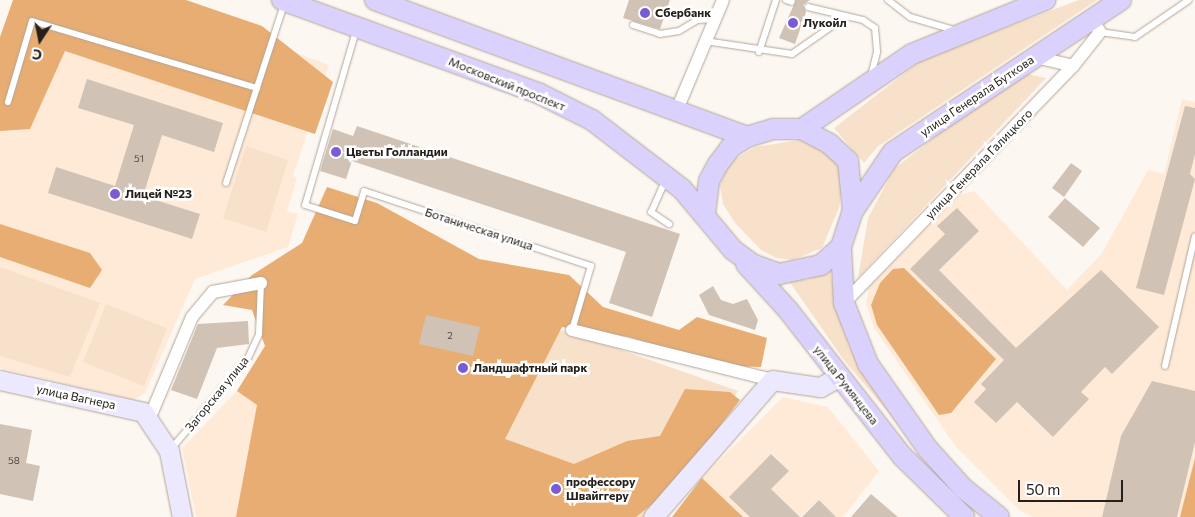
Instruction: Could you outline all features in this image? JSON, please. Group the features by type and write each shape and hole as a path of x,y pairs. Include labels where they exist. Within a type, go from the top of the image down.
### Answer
{"main road":[{"name":"Московский проспект","path":"283,0 538,93 592,120 668,176 705,214 733,250 754,265 778,274 797,273 821,266 841,247 853,211 848,162 830,144 802,129 773,129 747,137 731,147 718,164 710,181 705,214"},
{"path":"375,0 747,137"},
{"path":"802,129 870,80 960,31 1045,0"},
{"name":"улица Генерала Буткова","path":"853,211 893,152 1035,57 1096,26 1121,0"},
{"path":"841,247 844,303 868,364 927,448 963,488 999,517"},
{"name":"улица Румянцева","path":"733,250 788,310 902,456 964,517"}],"street":[{"path":"676,112 723,0"},
{"name":"улица Генерала Галицкого","path":"844,303 1073,66 1096,26"},
{"path":"1035,57 1073,66"},
{"name":"Загорская улица","path":"150,417 192,317 213,292 261,283"},
{"name":"Ботаническая улица","path":"572,330 772,380"},
{"path":"654,517 772,380 820,387 839,377"},
{"name":"улица Вагнера","path":"0,380 117,405 150,417"},
{"path":"150,417 169,451 182,517"}],"lane":[{"path":"226,183 283,0"},
{"path":"759,52 776,0"},
{"path":"888,0 910,17 960,31"},
{"path":"1096,26 1135,37 1189,0"},
{"path":"808,7 842,18 863,20 875,28 877,52 870,80"},
{"path":"705,40 759,52 792,54 842,18"},
{"path":"633,25 660,34 679,32 697,20 715,19"},
{"path":"8,102 32,21 257,88"},
{"name":"Ботаническая улица","path":"358,26 305,205 355,221 364,191 591,266 572,330"},
{"path":"668,176 651,212 669,224"},
{"path":"1165,366 1195,236"},
{"name":"Загорская улица","path":"169,451 248,358 259,334 261,283"}],"shaded area":[{"path":"13,0 186,0 262,26 333,82 315,134 65,51 30,129 0,131 0,37"},
{"name":"Лицей №23","path":"19,0 238,31 329,65 293,176 297,178 287,211 298,214 288,247 195,279 145,393 134,400 0,368 0,64"},
{"path":"1079,0 1097,0 877,147 864,163 834,128 923,59"},
{"path":"1027,74 1046,78 858,278 868,218 894,169 959,118"},
{"path":"1182,99 1195,102 1195,517 1033,517 1020,511 956,447 874,328 866,304 869,287 959,195 974,191 1067,290 1102,253 1148,170 1164,174"},
{"path":"799,140 819,145 837,161 842,186 839,208 822,248 793,260 776,258 761,250 735,223 723,204 720,186 729,163 755,147"},
{"path":"246,146 288,160 266,232 223,218"},
{"name":"Ландшафтный парк","path":"327,187 377,203 479,259 569,275 603,307 679,330 697,317 767,338 761,367 726,366 629,337 562,327 505,439 574,464 627,441 660,436 685,389 730,392 740,400 672,488 636,517 236,517 257,405 237,391 265,346 252,310 223,305 252,275 302,243"},
{"path":"0,224 90,253 102,270 90,288 0,257"},
{"name":"Ландшафтный парк","path":"297,264 579,335 738,391 646,517 245,517 269,400 237,391 265,346"},
{"path":"0,267 100,303 70,377 0,356"},
{"path":"904,268 996,359 951,413 939,415 877,325 871,305 880,283 893,269"},
{"path":"830,269 836,308 850,349 910,438 843,359 789,281 807,280"},
{"path":"106,304 167,328 144,386 83,362"},
{"path":"237,391 269,400 245,517 196,517 182,448"},
{"path":"783,397 828,407 879,471 843,517 832,517 819,500 800,517 771,489 789,471 772,454 730,497 750,517 743,517 702,478"},
{"path":"1195,458 1195,517 1180,517"},
{"path":"702,478 743,517 672,517"}],"building":[{"name":"Сбербанк","path":"629,0 670,0 660,29 623,18"},
{"name":"Лукойл","path":"796,0 810,0 803,5 806,12 795,44 779,38"},
{"name":"Лицей №23","path":"87,79 223,123 214,152 162,135 143,196 200,214 192,239 48,193 56,167 115,186 134,125 78,108"},
{"path":"1185,106 1195,108 1195,154 1190,174 1195,179 1164,295 1136,288"},
{"path":"357,126 680,234 652,317 609,303 626,252 352,161 346,179 320,171 333,129 353,136"},
{"path":"1071,163 1082,171 1064,197 1052,188"},
{"path":"1065,198 1100,228 1083,247 1048,217"},
{"path":"957,208 979,231 939,270 1016,348 1101,270 1159,327 1112,374 1105,367 1081,392 1089,399 1053,437 1017,402 996,423 974,402 986,389 981,384 1004,360 910,269 945,234 937,226"},
{"path":"713,286 721,300 733,304 747,299 758,320 755,330 709,315 699,295"},
{"path":"426,315 480,327 473,356 419,344"},
{"path":"248,321 249,344 217,348 197,399 171,390 198,324"},
{"path":"1152,381 1195,391 1195,442 1177,517 1102,517 1121,436"},
{"path":"0,424 32,430 26,463 40,466 33,501 0,494"},
{"path":"771,454 789,471 771,489 800,517 750,517 729,497"},
{"path":"871,494 898,517 851,517"},
{"path":"819,500 836,517 802,517"}],"place":[{"name":"Сбербанк","path":"645,13"},
{"name":"Лукойл","path":"793,23"},
{"name":"Цветы Голландии","path":"336,152"},
{"name":"Лицей №23","path":"115,194"},
{"name":"Ландшафтный парк","path":"463,368"},
{"name":"профессору Швайггеру","path":"556,489"}]}
